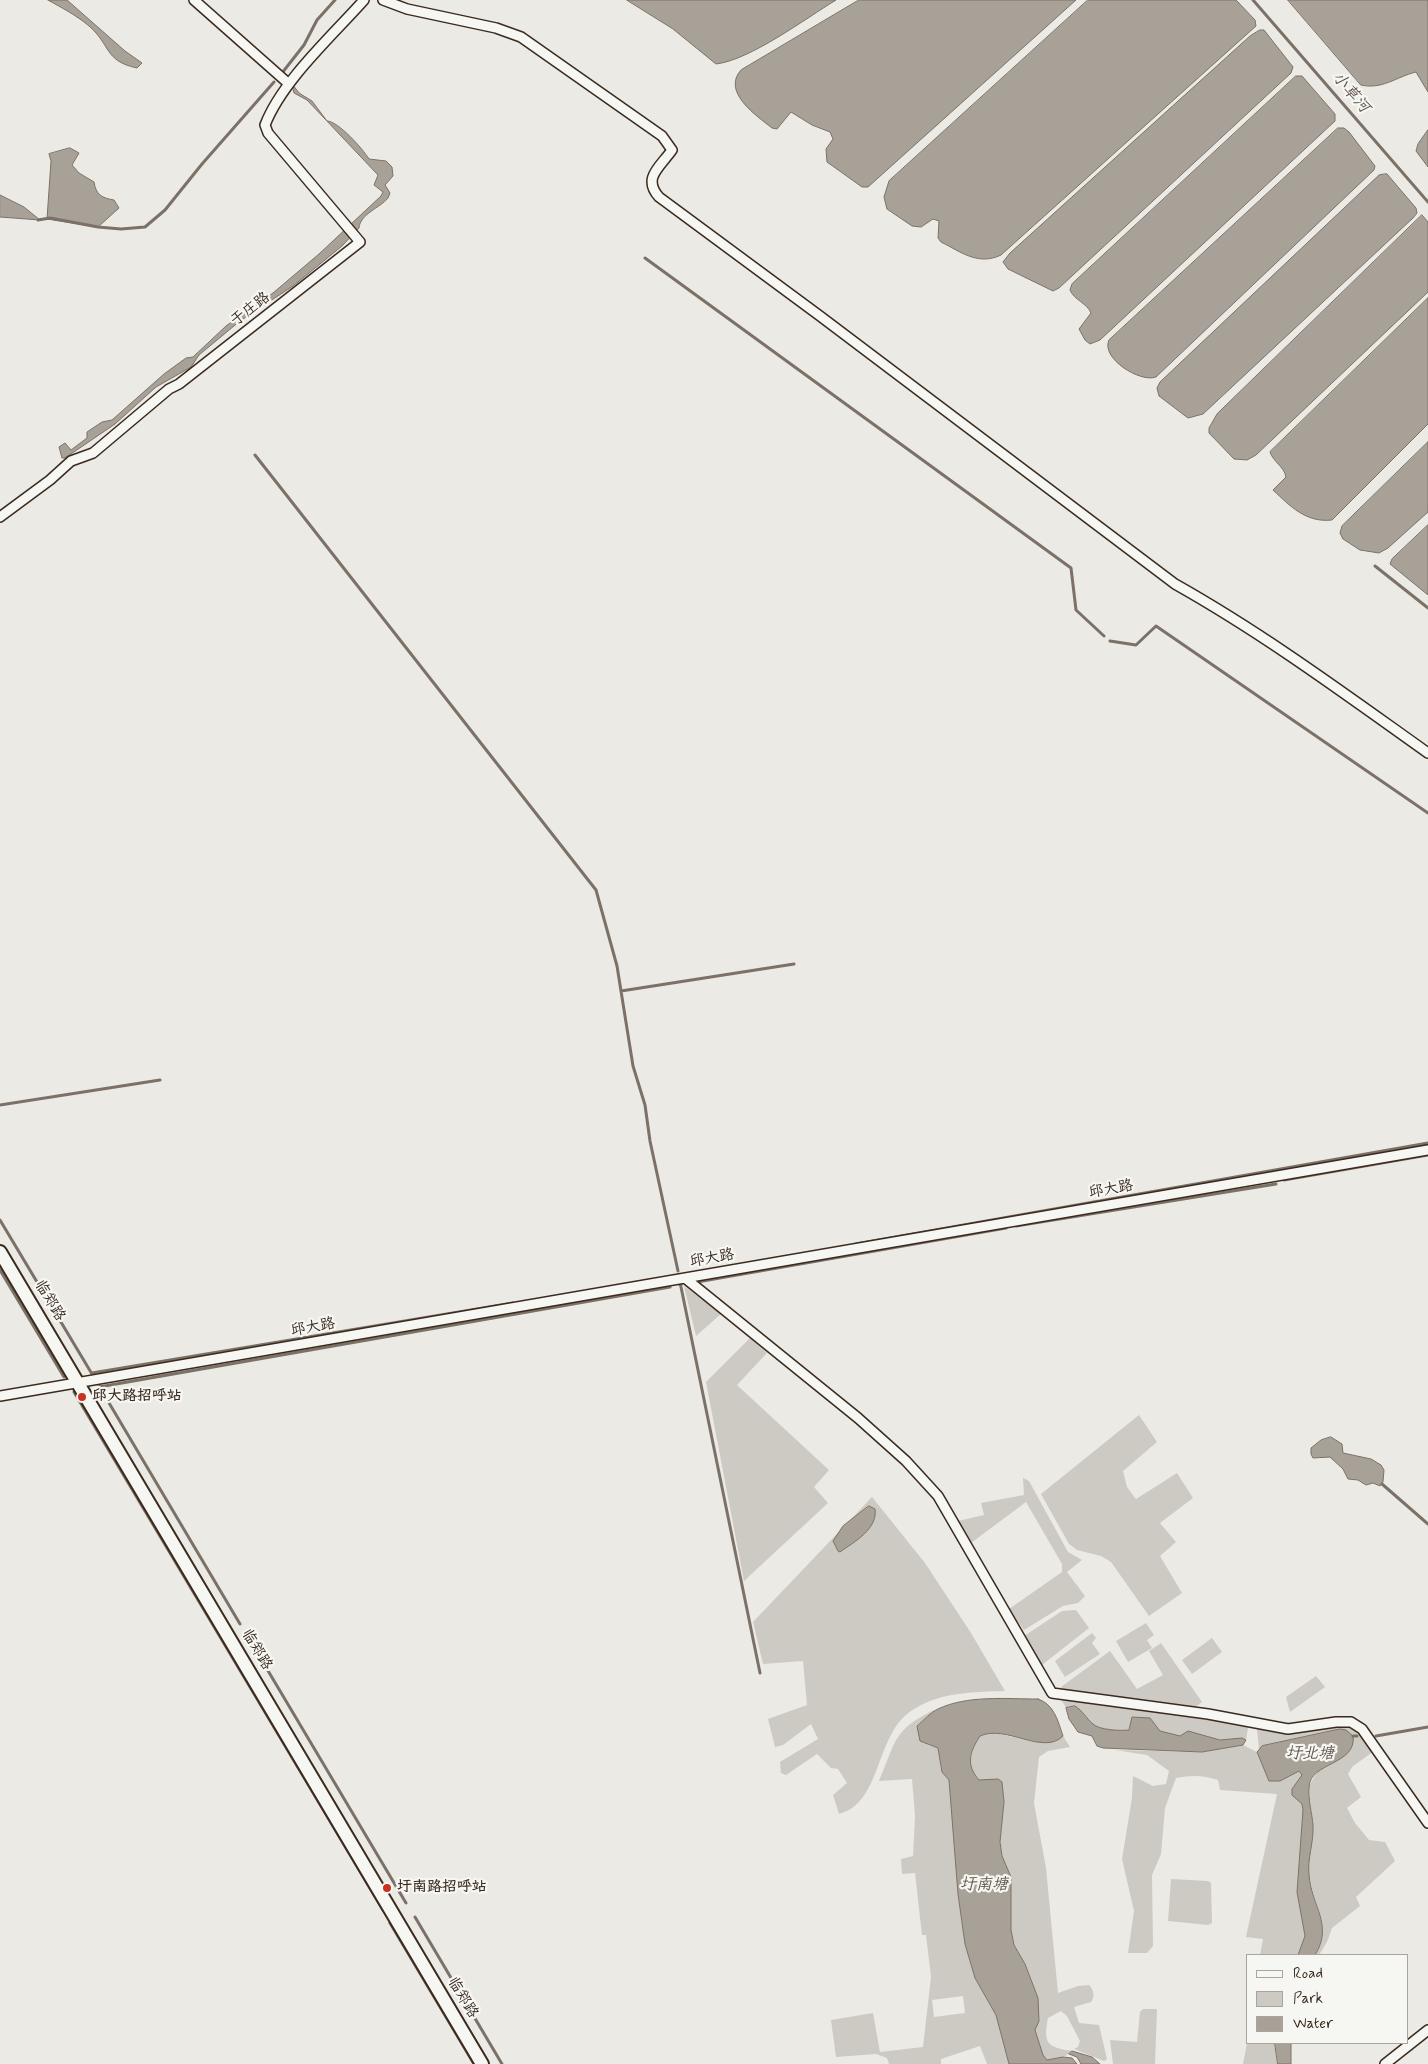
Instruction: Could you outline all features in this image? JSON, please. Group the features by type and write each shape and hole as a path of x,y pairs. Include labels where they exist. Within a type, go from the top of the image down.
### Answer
{"main road":[{"name":"临郑路","path":"0,1252 482,2064"}],"street":[{"path":"194,0 289,84 364,0"},
{"path":"383,0 406,9 496,28 521,37 662,136 672,150 651,178 650,185 659,197 1175,584 1218,608 1288,653 1428,754"},
{"name":"于庄路","path":"0,516 50,480 71,461 93,453 169,389 179,384 360,242 268,132 265,125 270,112 289,84"},
{"name":"邱大路","path":"0,1396 1428,1150"},
{"path":"685,1278 858,1418 906,1461 938,1496 1052,1693 1179,1710 1288,1729 1336,1722 1356,1724 1428,1823"},
{"path":"1385,2064 1428,2030"}],"green space":[{"path":"684,1286 721,1314 696,1336"},
{"path":"750,1338 767,1353 737,1385 829,1470 814,1487 828,1503 744,1581 706,1382"},
{"path":"1139,1415 1157,1442 1123,1471 1127,1487 1136,1499 1177,1473 1193,1498 1160,1523 1176,1542 1160,1556 1182,1593 1149,1616 1111,1562 1101,1556 1077,1550 1069,1544 1041,1494"},
{"path":"1023,1478 1029,1481 1068,1552 1082,1560 1067,1572 1085,1596 1078,1603 1063,1606 1024,1630 1009,1609 1062,1572 1062,1564 1026,1502 971,1543 958,1521 984,1515 981,1503 1024,1495"},
{"path":"872,1497 925,1563 971,1633 1005,1691 956,1694 933,1700 911,1711 899,1722 891,1736 863,1797 853,1807 839,1814 833,1795 847,1783 838,1769 831,1768 817,1754 786,1775 781,1773 780,1762 818,1739 811,1724 783,1745 775,1747 768,1719 807,1705 803,1661 763,1664 753,1622"},
{"path":"1076,1610 1089,1628 1042,1665 1024,1636 1062,1611"},
{"path":"1146,1623 1154,1635 1147,1640 1152,1648 1128,1662 1116,1641"},
{"path":"1092,1633 1096,1638 1092,1643 1100,1654 1065,1677 1055,1661"},
{"path":"1212,1638 1222,1652 1192,1674 1182,1660"},
{"path":"1161,1643 1202,1702 1194,1708 1064,1692 1061,1687 1110,1651 1137,1689 1163,1675 1149,1651"},
{"path":"1316,1676 1325,1687 1290,1712 1286,1697"},
{"path":"1061,1699 1130,1705 1245,1726 1248,1728 1246,1740 1242,1738 1220,1740 1184,1733 1180,1737 1160,1731 1150,1718 1132,1718 1129,1730 1105,1729 1093,1724 1075,1706 1066,1708"},
{"path":"936,1709 917,1726 928,1745 938,1748 942,1772 949,1780 958,1894 965,1944 975,1978 996,2015 1009,2064 987,2064 980,2046 941,2059 941,2064 889,2064 887,2058 876,2054 836,2057 831,2020 873,2013 880,2052 923,2047 931,1977 926,1935 922,1935 915,1873 902,1874 901,1859 913,1856 915,1816 912,1779 879,1781 898,1737 911,1723","holes":["963,1996 965,2013 934,2017 932,2000"]},
{"path":"1346,1725 1358,1729 1374,1751 1352,1767 1348,1774 1361,1797 1347,1808 1355,1823 1369,1840 1385,1842 1395,1861 1356,1897 1360,1906 1332,1928 1327,1942 1320,1954 1316,1954 1322,1936 1321,1917 1308,1873 1313,1827 1309,1785 1346,1730 1328,1731 1262,1746 1259,1750 1257,1729 1281,1732"},
{"path":"988,1732 1038,1742 1048,1742 1063,1736 1070,1747 1048,1751 1039,1757 1034,1803 1046,1868 1058,1993 1078,1986 1089,1985 1091,1987 1093,1996 1091,2002 1074,2007 1079,2023 1099,2025 1107,2059 1104,2061 1074,2049 1078,2047 1080,2041 1067,2016 1061,2011 1048,2018 1047,2039 1052,2046 1072,2051 1063,2057 1047,2060 1043,2055 1035,2030 1039,2021 1038,1998 1025,1964 1014,1945 1011,1930 1011,1877 1002,1856 1000,1840 1004,1802 979,1781 971,1767 974,1748 980,1736"},
{"path":"1243,1745 1257,1752 1269,1781 1299,1771 1303,1775 1292,1789 1302,1804 1303,1810 1297,1892 1305,1936 1298,1954 1260,1954 1263,1939 1246,1937 1277,1794 1220,1790 1218,1780 1197,1776 1176,1778 1165,1808 1161,1854 1152,1875 1153,1946 1147,1953 1128,1953 1134,1911 1122,1859 1132,1798 1133,1776 1153,1786 1166,1784 1169,1771 1147,1755 1115,1750 1202,1752"},
{"path":"1171,1879 1208,1881 1211,1883 1212,1923 1208,1925 1168,1921"},
{"path":"1143,2009 1157,2009 1155,2064 1113,2064 1110,2040 1137,2042 1140,2012"},
{"path":"1247,2044 1275,2044 1278,2064 1243,2064"}],"water":[{"path":"48,0 67,0 125,51 142,63 137,68 126,65 113,57 89,26"},
{"path":"627,0 836,0 761,47 730,61 716,64 673,29"},
{"path":"859,0 1076,0 868,187 862,187 827,162 826,149 833,139 830,132 812,125 791,112 777,129 772,128 743,103 735,87 736,78 741,70"},
{"path":"1088,0 1236,0 1255,20 1256,26 1001,255 985,259 970,256 941,242 938,238 939,221 933,219 921,227 912,226 887,209 884,197 889,181"},
{"path":"1288,0 1428,0 1428,92 1416,72 1376,86 1361,85"},
{"path":"1260,30 1264,30 1293,67 1291,73 1059,288 1053,291 1008,269 1003,262 1010,253 1250,36"},
{"path":"283,72 299,93 312,101 327,121 332,122 350,136 369,159 386,161 392,167 393,176 385,185 390,193 388,198 363,219 359,228 342,246 293,286 240,321 199,355 191,367 156,387 115,424 65,458 62,458 59,447 65,443 71,450 87,438 87,432 102,422 112,420 164,374 186,358 193,357 226,326 273,293 319,254 381,196 383,192 374,185 378,175 307,100 294,93 292,85"},
{"path":"1296,76 1302,76 1335,114 1335,121 1100,340 1090,344 1085,340 1079,329 1091,313 1070,290 1072,284"},
{"path":"1338,128 1344,128 1349,132 1375,166 1374,170 1156,377 1141,376 1123,368 1110,354 1109,340"},
{"path":"1428,130 1428,167 1416,151 1418,144"},
{"path":"70,148 79,153 72,165 79,173 94,182 96,190 100,195 114,200 119,208 98,227 47,219 51,161 49,154"},
{"path":"1387,174 1416,208 1417,213 1413,218 1203,414 1188,418 1159,396 1157,388 1160,382 1379,175"},
{"path":"0,195 24,207 40,220 0,217"},
{"path":"1422,215 1428,222 1428,292 1256,455 1247,460 1234,459 1209,433 1209,428 1217,414"},
{"path":"1428,298 1428,424 1332,520 1314,519 1299,512 1273,490 1286,477 1270,452"},
{"path":"1428,442 1428,512 1388,548 1379,553 1360,550 1343,539 1340,533 1342,526"},
{"path":"1428,525 1428,595 1390,564 1392,559"},
{"path":"1331,1437 1342,1444 1343,1453 1371,1459 1381,1465 1384,1470 1383,1482 1380,1486 1373,1483 1366,1485 1358,1480 1348,1479 1343,1469 1330,1457 1313,1458 1311,1448 1321,1440"},
{"path":"869,1506 875,1509 875,1516 869,1529 852,1544 840,1552 838,1551 833,1541 843,1526"},
{"name":"圩南塘","path":"987,1699 1038,1699 1052,1709 1063,1736 1055,1741 1045,1743 990,1733 980,1736 973,1748 970,1759 972,1769 979,1780 998,1779 1002,1782 1004,1802 1000,1842 1002,1856 1011,1877 1011,1930 1014,1945 1025,1964 1038,1998 1039,2021 1035,2030 1043,2055 1047,2060 1063,2057 1072,2058 1077,2064 1009,2064 996,2015 975,1978 965,1944 958,1894 949,1780 942,1772 938,1748 920,1741 917,1726 935,1710 961,1702"},
{"name":"圩北塘","path":"1075,1706 1093,1724 1105,1729 1129,1730 1132,1717 1150,1718 1160,1731 1180,1736 1188,1731 1220,1740 1242,1738 1246,1740 1243,1745 1202,1752 1103,1748 1097,1746 1092,1736 1078,1732 1069,1719 1066,1708"},
{"name":"圩北塘","path":"1340,1729 1346,1730 1353,1736 1352,1745 1348,1753 1317,1773 1311,1779 1309,1787 1313,1831 1309,1875 1322,1924 1320,1944 1315,1954 1298,1954 1305,1936 1297,1892 1303,1810 1302,1804 1292,1795 1292,1789 1302,1775 1299,1771 1280,1781 1269,1781 1257,1752 1262,1746"},
{"path":"1275,2044 1291,2044 1291,2064 1278,2064"},
{"path":"1072,2051 1092,2057 1100,2064 1081,2064 1077,2057 1069,2054"}],"waterway":[{"path":"282,73 304,45 317,20 335,0"},
{"name":"小草河","path":"1253,0 1428,202"},
{"path":"98,227 121,229 145,227 165,210 202,164 274,82"},
{"path":"38,220 50,218 98,227"},
{"path":"645,258 1071,568 1076,610 1104,636"},
{"path":"255,455 596,890 617,966 633,1066 645,1105 650,1141 678,1271"},
{"path":"1375,566 1428,608"},
{"path":"1110,641 1136,645 1156,626 1428,813"},
{"path":"621,991 794,964"},
{"path":"0,1105 160,1080"},
{"path":"856,1244 1428,1143"},
{"path":"1284,1180 1428,1155"},
{"path":"1016,1226 1276,1184"},
{"path":"0,1220 92,1374"},
{"path":"697,1282 1006,1228"},
{"path":"0,1270 64,1377"},
{"path":"99,1387 670,1287"},
{"path":"681,1287 760,1673"},
{"path":"92,1373 513,1303"},
{"path":"99,1386 240,1624"},
{"path":"74,1392 383,1910"},
{"path":"1382,1484 1428,1524"},
{"path":"245,1632 406,1903"},
{"path":"1376,1736 1428,1727"},
{"path":"415,1917 502,2064"},
{"path":"390,1923 474,2064"}],"place":[{"name":"邱大路招呼站","path":"82,1397"},
{"name":"圩南路招呼站","path":"387,1888"}]}
